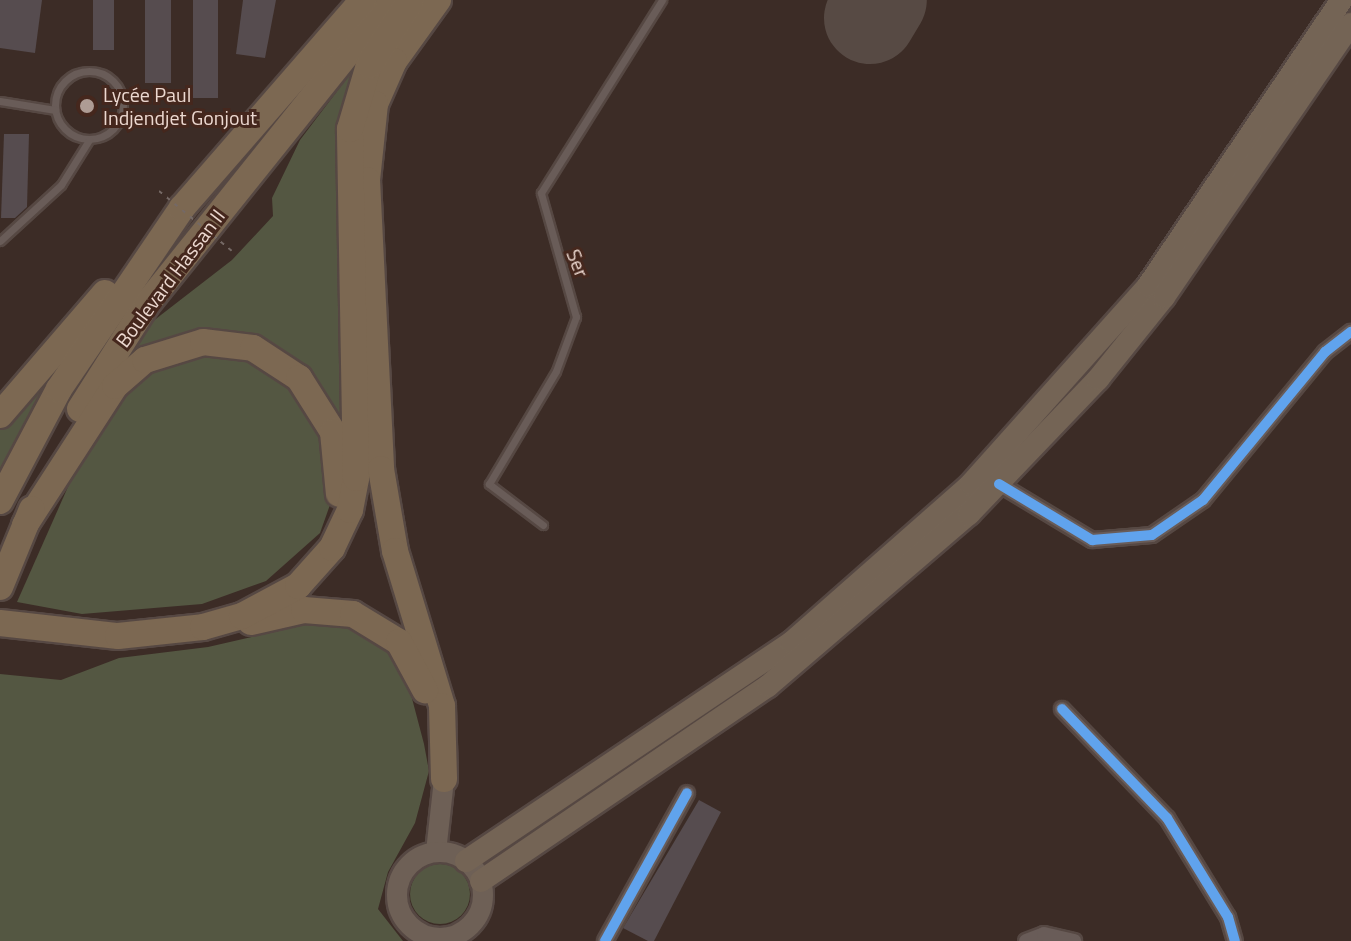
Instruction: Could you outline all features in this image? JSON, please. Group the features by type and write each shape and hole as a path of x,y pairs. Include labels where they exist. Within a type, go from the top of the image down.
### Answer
{"highway":[{"name":"Boulevard Hassan II","path":"0,501 59,389 182,208 214,167 363,0"},
{"name":"Boulevard Hassan II","path":"0,587 25,525 84,400 146,305 390,0"},
{"path":"203,627 242,616 298,586 332,548 350,510 357,460 347,223 350,129 369,65 411,0"},
{"path":"438,0 394,61 375,104 367,180 381,469 395,551 442,706 444,779"},
{"path":"0,415 153,232 182,208"},
{"path":"0,623 105,621 177,615 234,600 287,575 312,552 335,511 340,472 333,432 306,387 272,357 227,342 178,346 145,360 107,394 25,525"},
{"path":"0,608 36,622 118,636 320,610 341,610 384,630 418,672 444,779"}],"main road":[{"path":"466,861 762,665 854,592 971,484 1148,286 1342,0"},
{"path":"481,881 789,670 891,586 999,484 1098,379 1164,297 1351,24"},
{"path":"436,852 444,779"},
{"path":"436,852 466,861 481,881 475,920 439,940 406,921 397,897 412,862 436,852"}],"street":[{"path":"999,484 1092,540 1152,535 1203,500 1325,352 1351,332"},
{"path":"1062,709 1167,818 1228,917 1235,941"},
{"path":"605,941 687,793"},
{"path":"1026,941 1044,934 1074,941"}],"lane":[{"name":"Ser","path":"543,525 489,484 556,371 576,317 541,193 662,0"},
{"path":"89,71 108,77 120,92 120,120 107,135 89,140 70,134 55,110 58,91 71,77 89,71"},
{"path":"0,101 55,110"},
{"path":"0,241 61,185 89,140"}],"path":[{"path":"159,191 232,251"}],"green space":[{"path":"360,61 337,151 349,452 298,363 269,344 122,359 148,325 232,260 273,216 272,198 300,140"},
{"path":"73,345 23,428 0,469 0,428"},
{"path":"201,353 262,360 311,399 336,488 320,533 266,581 202,604 82,614 17,602 75,471 114,409 152,370"},
{"path":"331,619 373,637 392,654 409,687 424,744 429,771 415,823 388,872 378,909 403,941 0,941 0,674 61,680 119,658 208,647"},
{"path":"440,864 462,872 470,894 462,916 440,924 418,916 410,894 418,872"}],"building":[{"path":"0,0 42,0 35,53 0,48"},
{"path":"93,0 114,0 114,50 93,50"},
{"path":"145,0 171,0 171,83 145,83"},
{"path":"193,0 218,0 218,98 193,98"},
{"path":"243,0 276,0 265,58 236,54"},
{"path":"4,134 29,134 27,207 15,218 1,218"},
{"path":"699,800 721,812 654,941 648,941 623,928"}],"runway":[{"path":"870,18 881,0"}],"cycle path":[{"path":"999,484 1092,540 1152,535 1203,500 1325,352 1351,332"},
{"path":"1062,709 1167,818 1228,917 1235,941"},
{"path":"605,941 687,793"}],"place":[{"name":"Lycée Paul Indjendjet Gonjout","path":"87,106"}]}
